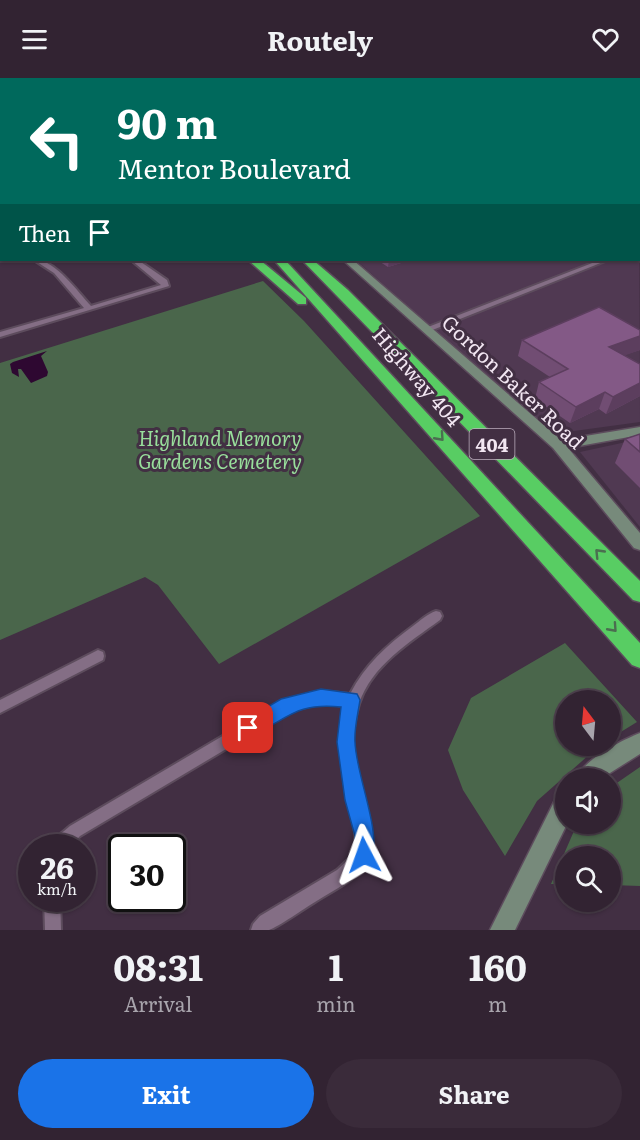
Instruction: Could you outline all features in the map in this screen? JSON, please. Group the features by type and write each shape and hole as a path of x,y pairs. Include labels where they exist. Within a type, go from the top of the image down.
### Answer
{"highway":[{"path":"254,261 288,286 377,381 400,394"},
{"name":"Highway 404","path":"280,261 640,658"},
{"name":"Highway 404","path":"308,261 344,293 640,594"},
{"path":"321,261 344,293"}],"street":[{"path":"39,261 56,272 89,308"},
{"path":"1,333 165,286 164,282 135,261"},
{"name":"Gordon Baker Road","path":"349,261 558,445 640,544"},
{"path":"427,329 602,261"},
{"path":"558,445 640,430"},
{"path":"260,930 266,922 343,876 364,855 365,836 355,800 346,742 351,700 372,669 394,646 436,616"},
{"path":"0,706 98,656"},
{"path":"72,834 287,705 321,697 351,700"},
{"path":"598,768 640,743"},
{"path":"502,930 555,824"},
{"path":"52,912 53,930"}],"shaded area":[{"path":"357,261 639,261 640,422 552,434"},
{"path":"47,351 41,356 48,372 47,376 31,383 21,369 18,369 19,377 12,373 10,364 13,362"},
{"path":"640,439 640,527 580,452"}],"green space":[{"name":"Highland Memory Gardens Cemetery","path":"263,281 304,321 480,516 219,664 158,585 145,577 0,640 0,363"},
{"path":"565,643 608,690 555,690 555,756 588,756 574,768 555,768 555,785 537,801 505,856 463,790 448,750 471,698"},
{"path":"621,704 637,722 621,732"},
{"path":"640,767 640,886 621,885 621,846 567,846 573,834 621,834 621,780"}],"building":[{"path":"599,307 640,330 640,336 609,347 640,364 640,383 613,397 605,392 576,407 539,382 568,369 522,340"},
{"path":"640,434 640,452 625,439"}],"route":[{"path":"248,728 287,705 321,697 351,700 346,742 355,800 365,836 364,855"}]}
